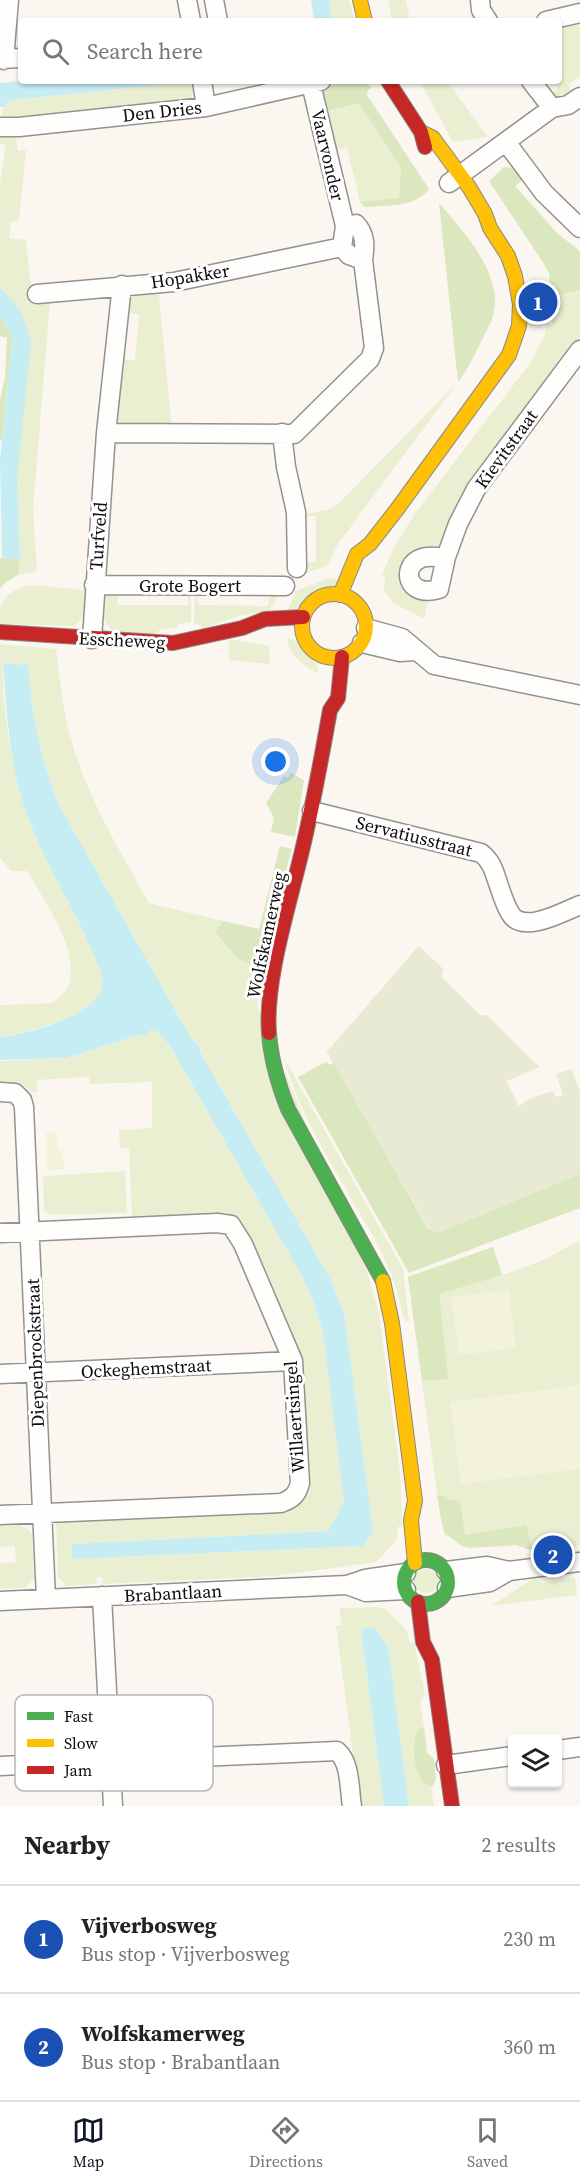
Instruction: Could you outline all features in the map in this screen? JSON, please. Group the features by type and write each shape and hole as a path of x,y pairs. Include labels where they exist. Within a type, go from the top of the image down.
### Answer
{"main road":[{"path":"360,0 364,18"},
{"path":"340,595 357,554 370,544 437,457 511,349 519,326 519,291 508,256 490,228 485,214 454,179 433,138 421,132 390,84"},
{"path":"368,565 370,544"},
{"path":"332,594 340,595 357,597 364,614 364,635 357,649 326,663 298,632 311,604 332,594"},
{"name":"Esscheweg","path":"0,632 173,643 242,628 265,619 303,617"},
{"name":"Esscheweg","path":"242,628 268,633"},
{"name":"Wolfskamerweg","path":"342,657 338,698 330,710 312,811 271,985 268,1020 271,1055 278,1084 297,1127 384,1283 392,1323 415,1501 411,1520 411,1582 423,1642 432,1660"},
{"path":"324,697 330,710"},
{"name":"Wolfskamerweg","path":"415,1501 425,1518"},
{"path":"423,1560 439,1567 444,1595 434,1608 426,1604 411,1582 423,1560"},
{"name":"Wolfskamerweg","path":"436,1633 432,1660 452,1806"}],"street":[{"path":"8,59 9,0"},
{"path":"187,0 190,18"},
{"path":"214,0 217,18"},
{"path":"480,0 481,10 486,18"},
{"path":"559,18 580,13"},
{"path":"202,84 206,107"},
{"name":"Den Dries","path":"0,127 19,127 206,107 307,84"},
{"name":"Vaarvonder","path":"316,84 345,226 342,247"},
{"path":"533,84 552,108"},
{"path":"454,179 552,108 568,105 580,97"},
{"path":"506,142 544,193 580,228"},
{"name":"Vaarvonder","path":"106,433 294,434 370,359 374,348 363,260 365,245 362,231 356,224 345,226"},
{"path":"342,247 349,255 363,260"},
{"name":"Hopakker","path":"37,294 181,281 342,247"},
{"name":"Turfveld","path":"92,639 106,433 122,285"},
{"name":"Kievitstraat","path":"446,557 458,524 476,489 580,350"},
{"path":"282,433 286,467 296,512 297,568"},
{"name":"Grote Bogert","path":"94,585 285,586"},
{"path":"364,635 400,652 416,651 435,665 580,695"},
{"name":"Servatiusstraat","path":"312,811 481,854 488,858 510,915 517,920 538,922 580,905"},
{"name":"Diepenbrockstraat","path":"0,1092 15,1093 22,1100 24,1107 46,1599"},
{"name":"Willaertsingel","path":"30,1231 217,1223 231,1225 243,1244 293,1361 300,1483 292,1499 281,1503 42,1513"},
{"path":"0,1233 30,1231"},
{"name":"Ockeghemstraat","path":"0,1374 293,1361"},
{"path":"0,1515 42,1513"},
{"path":"439,1567 490,1582 509,1571 580,1562"},
{"name":"Brabantlaan","path":"0,1601 347,1585 366,1592 411,1582"},
{"path":"102,1596 107,1695"},
{"path":"562,1749 580,1747"},
{"path":"213,1756 337,1752 342,1756 346,1766 352,1806"},
{"path":"446,1765 508,1757"},
{"path":"0,1766 15,1765"},
{"path":"112,1791 113,1806"}],"green space":[{"path":"329,0 349,0 354,18 332,18"},
{"path":"388,0 406,0 409,18 391,18"},
{"path":"580,23 580,76 568,85 574,94 558,101 549,95 558,88 556,84 562,84 562,28"},
{"path":"167,84 194,84 194,87 192,101 0,120 5,104 11,100"},
{"path":"334,84 368,84 372,88 368,90 367,95 429,189 416,200 408,203 365,207 360,202 399,198 401,168 359,103 322,112 320,87"},
{"path":"422,84 449,84 488,137 453,142"},
{"path":"359,103 401,168 399,198 360,202 347,148 335,150 322,112"},
{"path":"0,137 16,137 18,151 26,150 19,219 11,222 9,238 26,240 32,299 50,302 33,509 37,571 18,575 20,559 17,479 20,309 0,288 0,182 6,145 0,144"},
{"path":"504,167 515,168 524,179 515,186 558,234 580,251 580,290 551,296 549,273 489,181"},
{"path":"439,203 478,253 492,282 495,297 490,324 458,382"},
{"path":"143,289 157,290 159,295 172,430 121,425 115,420 121,360 135,360 139,314 125,313 129,300"},
{"path":"580,290 580,340 537,397 440,549 407,561 429,597 425,616 423,618 394,604 383,589 386,577 382,575 393,549 416,512 531,362 544,337 547,324 552,324 551,296"},
{"path":"0,314 12,338 2,441 0,440 0,400 5,377 7,338 0,336"},
{"path":"458,382 338,544 327,566 304,573 305,562 316,562 316,516 305,516 305,514 327,510 339,503"},
{"path":"0,558 20,559 18,575 0,589"},
{"path":"328,578 339,579 333,587 317,594 295,609 288,610 296,591"},
{"path":"34,585 84,590 86,592 84,617 74,626 0,624 0,609 8,595 23,587"},
{"path":"109,593 118,593 118,605 188,605 188,594 191,594 191,622 178,624 177,628 161,629 154,635 111,630 102,616 103,600"},
{"path":"195,593 198,593 199,605 268,606 270,593 279,594 269,611 239,616 203,628 197,624 194,625"},
{"path":"289,638 308,652 319,672 307,667 294,655 288,645 287,639"},
{"path":"229,639 269,646 270,664 229,660"},
{"path":"0,644 56,649 68,725 81,769 107,828 149,903 223,921 215,932 239,960 257,966 254,985 259,990 257,1004 369,1277 379,1314 400,1471 402,1526 398,1527 396,1541 376,1562 275,1576 103,1584 102,1577 97,1577 96,1584 67,1586 58,1577 56,1521 295,1505 301,1372 241,1225 132,1220 129,1148 120,1148 119,1130 152,1128 152,1082 90,1084 89,1077 37,1080 37,1092 30,1092 24,1084 0,1085 0,1061 66,1058 139,1035 145,1036 151,1030 158,1032 170,1046 303,1278 314,1303 323,1333 344,1502 328,1531 72,1544 72,1559 364,1546 373,1531 344,1313 331,1280 201,1054 200,1047 192,1040 59,805 46,770 38,736 28,665 3,663 4,700 9,741 22,799 45,856 94,955 102,975 102,989 93,1002 69,1017 25,1032 0,1037 0,1005 53,1003 61,996 70,981 71,967 64,938 27,871 11,871 0,858"},
{"path":"291,773 304,780 295,837 271,832 274,818 266,803 284,776 288,778"},
{"path":"280,846 292,849 284,879 277,884 257,966 239,960 215,932 223,921 259,929"},
{"path":"419,946 443,969 441,977 480,1015 488,1016 539,1067 506,1081 334,1062 428,1229 439,1232 580,1174 580,1208 409,1273 298,1077 326,1062 330,1065 333,1063 327,1052"},
{"path":"419,946 443,969 441,977 480,1015 488,1016 539,1067 506,1081 519,1106 531,1098 553,1091 556,1097 563,1095 556,1074 571,1069 580,1091 580,1174 439,1232 429,1229 327,1052"},
{"path":"284,1058 403,1269 409,1323 403,1318 396,1289 386,1263 298,1099"},
{"path":"57,1132 58,1150 63,1150 64,1170 47,1170 46,1133"},
{"path":"125,1171 127,1213 51,1215 44,1211 43,1176"},
{"path":"580,1240 580,1545 533,1551 516,1545 469,1548 445,1535 440,1516 408,1277 493,1247 503,1275 546,1259"},
{"path":"493,1247 502,1275 439,1294 448,1379 422,1381 408,1277"},
{"path":"509,1290 516,1348 459,1355 451,1297"},
{"path":"580,1385 580,1469 461,1484 450,1402"},
{"path":"443,1495 450,1500 460,1501 465,1535 526,1525 533,1551 516,1545 469,1548 462,1546 444,1532 437,1496"},
{"path":"22,1520 22,1527 26,1527 32,1534 34,1577 25,1588 0,1589 0,1563 16,1562 15,1546 0,1547 0,1521"},
{"path":"426,1569 431,1570 437,1576 437,1586 431,1592 426,1593 421,1592 415,1586 414,1581 415,1576 421,1570"},
{"path":"575,1577 577,1595 491,1606 532,1579 535,1578 542,1583"},
{"path":"378,1607 385,1609 406,1629 410,1643 414,1642 425,1694 420,1702 424,1727 419,1729 423,1783 431,1787 434,1806 409,1806 388,1647 375,1628 361,1630 384,1806 359,1806 336,1626 342,1625 339,1608"},
{"path":"424,1727 427,1753 434,1759 436,1779 432,1787 423,1783 417,1771 414,1756 416,1735 419,1729"}],"water":[{"path":"311,0 329,0 332,18 314,18"},
{"path":"0,83 167,84 11,100 5,104 5,107 0,107"},
{"path":"0,288 20,309 31,341 17,479 20,559 2,558 0,459 12,338 0,314"},
{"path":"3,663 28,665 38,736 59,805 331,1280 344,1313 373,1531 364,1546 72,1559 72,1544 328,1531 344,1502 323,1333 314,1303 303,1278 170,1046 158,1032 151,1030 145,1036 139,1035 66,1058 0,1060 0,1037 40,1028 82,1010 93,1002 101,991 102,982 102,975 94,955 45,857 22,798 10,741"},
{"path":"375,1628 388,1647 409,1806 384,1806 361,1629"}],"traffic: fast":[{"path":"269,1033 271,1053 288,1109 383,1281"},
{"path":"426,1560 442,1566 448,1582 442,1598 426,1604 410,1598 404,1582 410,1566 426,1560"}],"traffic: slow":[{"path":"360,0 364,18"},
{"path":"340,595 357,554 370,544 398,508 509,355 519,326 520,304 515,276 508,256 490,228 485,214 469,187 433,138 421,132"},
{"path":"334,594 352,599 357,603 361,608 366,626 361,644 357,649 352,653 334,658 316,653 311,649 307,644 302,626 307,608 311,603 316,599 334,594"},
{"path":"383,1281 392,1323 415,1501 411,1520 415,1563"}],"traffic: jam":[{"path":"390,84 421,132 425,147"},
{"path":"0,632 173,643 242,628 265,619 303,617"},
{"path":"269,1033 270,992 274,970 308,825 330,710 338,698 342,657"},
{"path":"418,1602 423,1642 432,1660 452,1806"}],"place":[{"name":"Vijverbosweg","path":"538,302"},
{"name":"Wolfskamerweg","path":"553,1555"}]}
